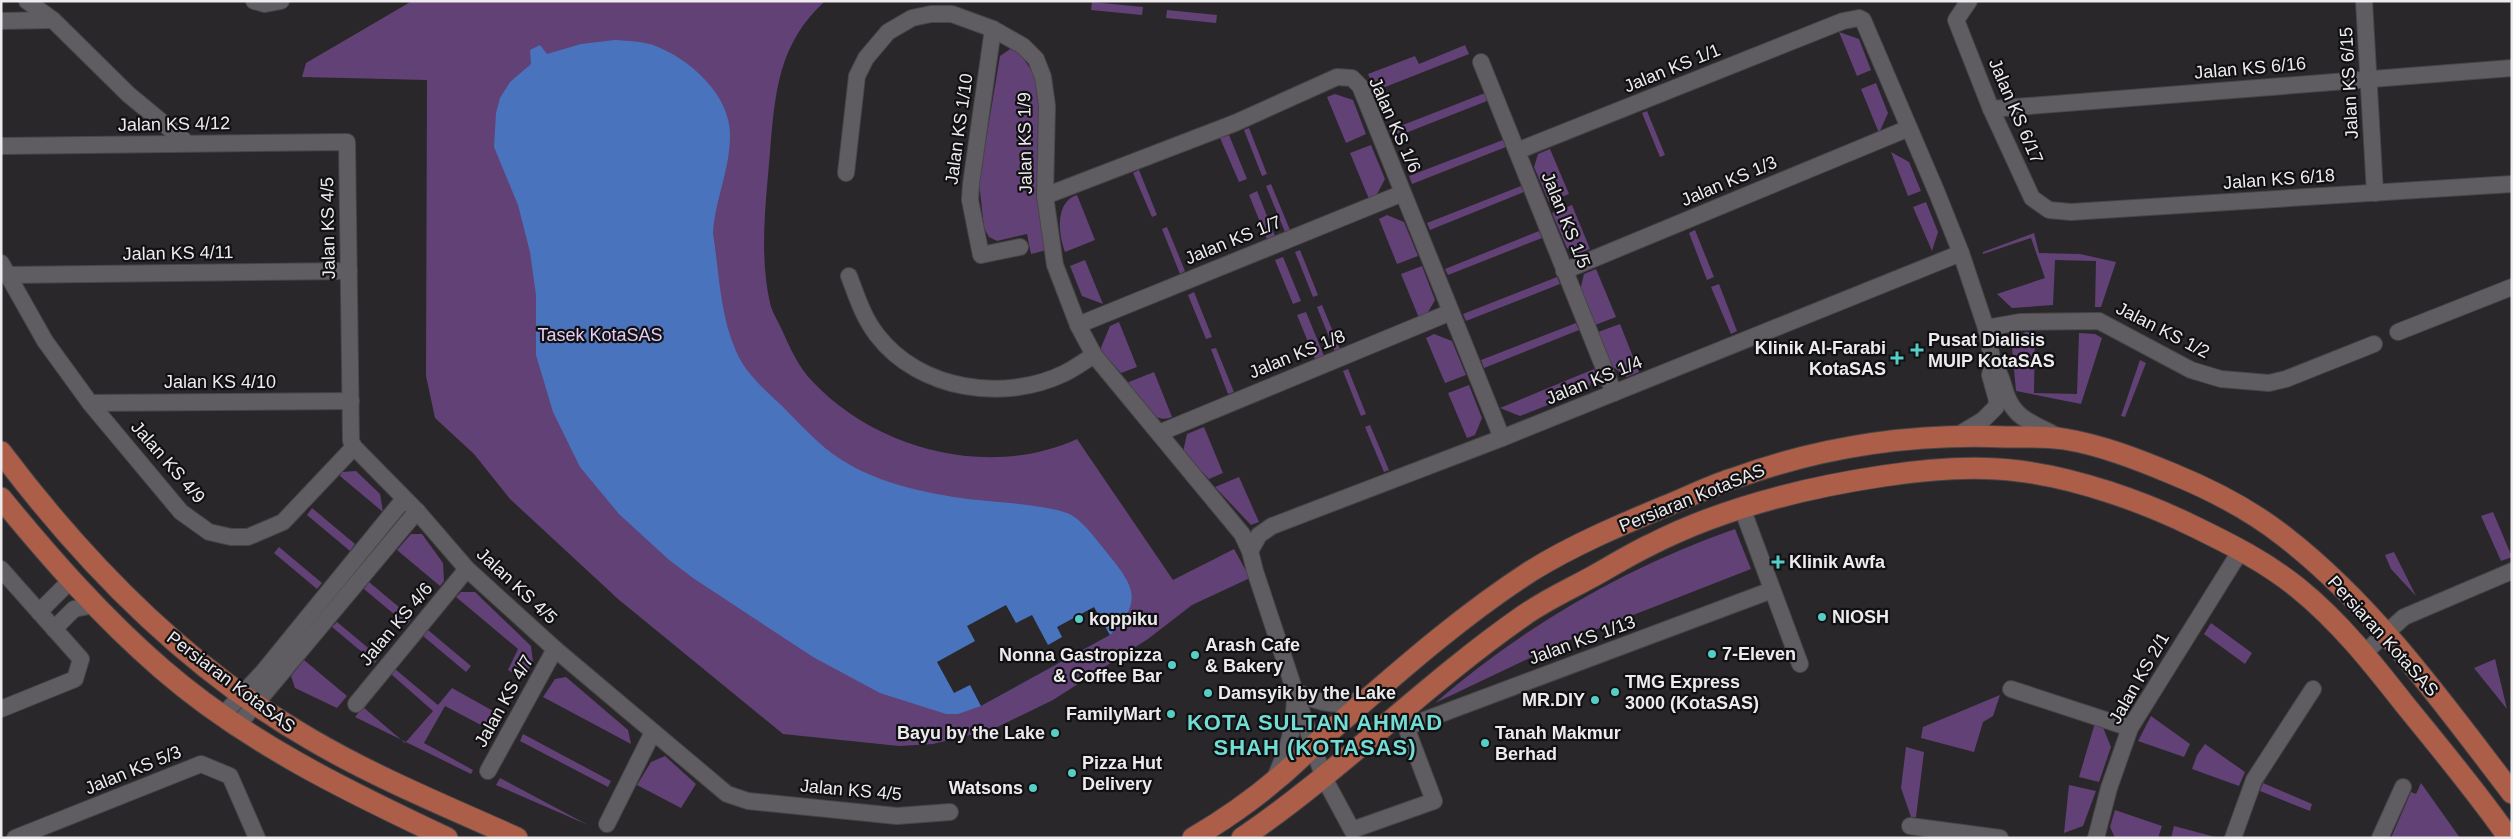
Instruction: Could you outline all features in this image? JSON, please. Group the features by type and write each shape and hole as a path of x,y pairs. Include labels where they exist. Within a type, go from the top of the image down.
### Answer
{"main road":[{"name":"Persiaran KotaSAS","path":"1193,838 1273,782 1474,609 1570,550 1636,519 1731,479 1798,459 1884,442 1958,435 2062,439 2113,451 2193,482 2241,507 2283,535 2320,566 2385,633 2512,793"},
{"name":"Persiaran KotaSAS","path":"1,452 54,520 129,601 176,643 249,698 293,729 340,756 516,838"},
{"name":"Persiaran KotaSAS","path":"1242,838 1323,776 1405,707 1525,614 1651,544 1697,524 1802,490 1906,472 1949,468 2018,471 2054,477 2170,514 2272,568 2320,607 2364,653 2463,776 2509,838"},
{"name":"Persiaran KotaSAS","path":"1,498 70,580 162,670 230,720 304,767 447,838"}],"street":[{"path":"27,1 53,20 128,94 187,143"},
{"path":"254,1 265,4 280,1"},
{"name":"Jalan KS 6/17","path":"1969,1 1956,20 1991,109 2032,198 2049,210"},
{"name":"Jalan KS 6/15","path":"2364,1 2375,193"},
{"name":"Jalan KS 1/9","path":"846,173 857,76 866,58 888,32 912,18 931,14 952,14 993,29 1030,52 1036,58 1043,77 1047,106 1045,196 1055,265 1078,325 1094,355 1242,534 1250,550 1255,572 1323,776 1352,830 1434,801 1406,727"},
{"name":"Jalan KS 1/1","path":"1517,152 1852,17 1863,20 1909,128"},
{"path":"1,21 53,20"},
{"name":"Jalan KS 1/10","path":"993,29 970,200 981,255 1020,247"},
{"name":"Jalan KS 1/5","path":"1481,62 1614,393"},
{"name":"Jalan KS 6/16","path":"1991,109 2512,68"},
{"name":"Jalan KS 1/6","path":"1045,196 1234,123 1337,77 1352,78 1360,86 1502,438"},
{"path":"1909,128 1961,252 1986,328 1993,363 1990,375 1997,400 1996,407 1979,423 1958,435"},
{"name":"Jalan KS 1/3","path":"1564,270 1909,128"},
{"name":"Jalan KS 4/12","path":"1,146 347,142"},
{"name":"Jalan KS 4/5","path":"347,142 351,441 354,447 417,511 467,569 555,649 727,794 736,798 897,816 950,812"},
{"name":"Jalan KS 6/18","path":"2049,210 2071,212 2512,184"},
{"name":"Jalan KS 1/7","path":"1078,325 1403,193"},
{"name":"Jalan KS 1/4","path":"1250,550 1259,535 1272,526 1502,438 1961,252"},
{"name":"Jalan KS 4/11","path":"4,269 349,271"},
{"name":"Jalan KS 4/9","path":"4,269 45,340 90,403 181,512 209,532 231,537 258,534 283,522 354,447"},
{"path":"849,276 864,316 884,344 916,370 949,382 985,389 1030,384 1066,373 1094,355"},
{"path":"2398,332 2512,287"},
{"name":"Jalan KS 1/8","path":"1159,433 1451,312"},
{"name":"Jalan KS 1/2","path":"1986,328 2020,322 2099,321 2191,370 2221,379 2269,383 2286,379 2374,344"},
{"path":"1993,363 2001,373 2007,396 2017,412 2062,439"},
{"name":"Jalan KS 4/10","path":"90,403 351,401"},
{"path":"249,698 263,672 404,499"},
{"path":"1742,508 1800,664"},
{"path":"230,720 417,511"},
{"name":"Jalan KS 2/1","path":"2096,838 2109,788 2130,728 2241,550"},
{"name":"Jalan KS 4/6","path":"356,704 467,569"},
{"path":"2364,653 2404,617 2512,571"},
{"path":"1,709 76,679 81,659 3,573"},
{"path":"39,612 70,580"},
{"name":"Jalan KS 1/13","path":"1406,727 1772,590"},
{"path":"54,629 74,609 94,605"},
{"name":"Jalan KS 4/7","path":"488,771 555,649"},
{"path":"1273,782 1291,741 1295,717 1295,691 1313,700 1339,705 1367,697 1381,688"},
{"path":"2011,689 2130,728"},
{"path":"2233,838 2254,780 2313,689"},
{"path":"606,824 653,732"},
{"name":"Jalan KS 5/3","path":"15,838 200,764 230,776 257,838"},
{"path":"2380,838 2404,787"},
{"path":"1910,826 2000,838"}],"green space":[{"name":"Tasek KotaSAS","path":"412,1 825,1 809,17 797,34 782,70 774,110 765,209 765,266 770,303 803,370 839,406 869,425 902,440 936,451 972,456 1008,457 1043,451 1077,439 1173,580 1234,549 1250,578 1192,605 1148,639 1053,700 991,730 933,744 899,746 783,734 618,599 510,499 474,454 435,418 426,376 427,80 302,77 306,63"},
{"path":"1092,2 1143,7 1142,15 1091,10"},
{"path":"1167,10 1217,15 1216,23 1166,18"},
{"path":"1839,32 1859,39 1871,70 1857,76"},
{"path":"1465,45 1469,54 1375,91 1368,74 1415,56 1419,64"},
{"path":"1013,47 1017,49 1036,77 1038,84 1040,189 1047,250 1031,254 1027,234 997,241 989,237 984,228 979,182 1000,56"},
{"path":"1876,83 1888,113 1879,133 1861,89"},
{"path":"1485,93 1487,101 1393,138 1390,130"},
{"path":"1335,94 1353,100 1366,134 1346,143 1327,97"},
{"path":"1647,111 1665,155 1660,157 1642,113"},
{"path":"1249,128 1267,174 1262,176 1244,130"},
{"path":"1229,135 1247,179 1239,182 1220,138"},
{"path":"1503,140 1506,147 1412,184 1409,176"},
{"path":"1371,145 1385,179 1376,196 1369,199 1350,153"},
{"path":"1550,149 1569,194 1549,202 1534,167 1538,154"},
{"path":"1891,152 1909,162 1921,191 1908,196"},
{"path":"1139,170 1157,215 1152,217 1133,173"},
{"path":"1271,184 1290,230 1285,232 1266,186"},
{"path":"1521,186 1524,192 1430,230 1427,223"},
{"path":"1257,191 1275,236 1267,239 1249,195"},
{"path":"1077,195 1095,240 1065,252 1061,236 1060,219 1065,204"},
{"path":"1926,202 1938,232 1932,251 1913,207"},
{"path":"1572,205 1590,249 1578,254 1567,248 1552,213"},
{"path":"1387,215 1404,222 1418,256 1397,264 1379,219"},
{"path":"1167,227 1185,271 1180,274 1162,229"},
{"path":"1695,230 1714,277 1707,280 1689,233"},
{"path":"1539,231 1542,238 1448,275 1445,269"},
{"path":"2034,233 2039,253 2080,254 2116,262 2101,307 2095,307 2096,261 2055,260 2053,305 2012,308 1997,294 2045,278 2031,238 1983,254 1983,252"},
{"path":"1300,250 1318,295 1313,297 1295,252"},
{"path":"1283,257 1301,301 1293,304 1275,260"},
{"path":"1085,260 1103,304 1082,296 1070,266"},
{"path":"1422,266 1435,300 1427,314 1419,318 1401,274"},
{"path":"1596,269 1616,317 1595,325 1580,291 1584,274"},
{"path":"1557,277 1560,284 1466,321 1463,314"},
{"path":"1719,284 1737,331 1731,334 1711,287"},
{"path":"1194,292 1212,337 1206,339 1188,295"},
{"path":"1322,305 1340,349 1335,352 1317,307"},
{"path":"1306,312 1324,356 1315,359 1297,315"},
{"path":"1119,322 1137,367 1121,373 1100,350 1110,326"},
{"path":"1576,323 1579,330 1484,368 1481,360"},
{"path":"1620,324 1639,372 1627,377 1613,367 1598,332"},
{"path":"2025,332 2035,332 2034,393 2077,394 2079,333 2095,334 2102,338 2081,404 2016,391 2012,347"},
{"path":"1434,334 1452,341 1466,375 1445,383 1426,338"},
{"path":"1216,348 1234,392 1228,394 1211,349"},
{"path":"2140,360 2146,363 2125,417 2121,416"},
{"path":"1348,369 1366,414 1361,416 1343,371"},
{"path":"1594,369 1596,373 1588,389 1520,416 1500,408"},
{"path":"1154,372 1172,417 1165,419 1151,414 1139,403 1124,384"},
{"path":"1469,385 1482,418 1475,435 1467,438 1448,393"},
{"path":"1370,425 1389,470 1384,472 1365,427"},
{"path":"1204,427 1223,473 1209,479 1183,452 1187,434"},
{"path":"356,471 380,494 383,512 340,476 342,472"},
{"path":"1239,477 1259,522 1251,525 1215,487"},
{"path":"312,508 355,544 350,551 307,515"},
{"path":"2493,512 2512,557 2501,561 2481,516"},
{"path":"1735,529 1751,569 1559,644 1435,703 1504,649 1540,624 1577,602 1654,562"},
{"path":"411,534 422,534 443,563 444,581 440,586 397,550"},
{"path":"279,547 322,583 317,589 274,553"},
{"path":"2394,552 2416,596 2391,569 2385,555"},
{"path":"369,582 412,618 407,625 364,589"},
{"path":"461,592 475,592 531,646 533,662 523,678 508,670 518,649 456,597"},
{"path":"337,622 379,657 375,663 332,627"},
{"path":"2211,623 2252,653 2245,664 2204,634"},
{"path":"428,630 471,666 466,672 423,636"},
{"path":"2495,659 2507,709 2474,668"},
{"path":"304,660 347,696 337,708 295,688 291,676"},
{"path":"395,669 438,705 452,688 502,716 494,732 445,706 424,743 473,770 471,774 406,742 433,711 391,674"},
{"path":"566,677 628,730 631,744 543,697 555,679"},
{"path":"2000,695 1993,716 1983,722 1974,752 1921,738 1923,727"},
{"path":"363,707 401,740 355,717"},
{"path":"2151,716 2190,744 2184,757 2138,741"},
{"path":"2095,723 2102,725 2111,747 2099,782 2079,777"},
{"path":"523,734 611,781 608,787 520,741"},
{"path":"2205,744 2245,772 2239,786 2192,769 2197,755"},
{"path":"1906,747 1924,752 1916,817 1911,817 1901,788"},
{"path":"665,756 696,784 681,808 637,785 651,762"},
{"path":"500,778 588,825 496,785"},
{"path":"2263,783 2312,804 2310,811 2260,791"},
{"path":"2421,783 2460,838 2391,838 2411,792 2416,794"},
{"path":"2069,785 2096,791 2083,826 2064,833"},
{"path":"2115,810 2162,826 2158,838 2115,838 2110,827"},
{"path":"2174,826 2219,838 2171,838"}],"water":[{"path":"615,40 653,45 667,51 680,59 705,80 716,93 723,106 730,136 728,160 716,209 713,233 726,323 736,351 750,374 825,448 840,459 872,476 925,492 1036,506 1064,512 1073,516 1090,531 1114,561 1128,582 1131,591 1128,611 1110,635 981,706 958,714 946,714 880,693 813,657 693,578 668,559 619,514 580,467 553,412 536,355 536,295 530,252 518,205 494,147 496,113 500,98 510,82 531,64 530,50 540,45 547,54 581,44"}],"pier":[{"path":"1006,605 1016,623 1032,615 1048,645 1062,637 1057,627 1094,607 1110,635 981,706 970,685 954,693 937,662 975,641 967,626"}],"place":[{"name":"Pusat Dialisis MUIP KotaSAS","path":"1917,350"},
{"name":"Klinik Al-Farabi KotaSAS","path":"1897,358"},
{"name":"Klinik Awfa","path":"1778,562"},
{"name":"NIOSH","path":"1822,617"},
{"name":"koppiku","path":"1079,619"},
{"name":"7-Eleven","path":"1712,654"},
{"name":"Arash Cafe & Bakery","path":"1195,655"},
{"name":"Nonna Gastropizza & Coffee Bar","path":"1172,665"},
{"name":"TMG Express 3000 (KotaSAS)","path":"1615,692"},
{"name":"Damsyik by the Lake","path":"1208,693"},
{"name":"MR.DIY","path":"1595,700"},
{"name":"FamilyMart","path":"1171,714"},
{"name":"Bayu by the Lake","path":"1055,733"},
{"name":"Tanah Makmur Berhad","path":"1485,743"},
{"name":"Pizza Hut Delivery","path":"1072,773"},
{"name":"Watsons","path":"1033,788"}],"district":[{"name":"KOTA SULTAN AHMAD SHAH (KOTASAS)","path":"1315,734"}]}
